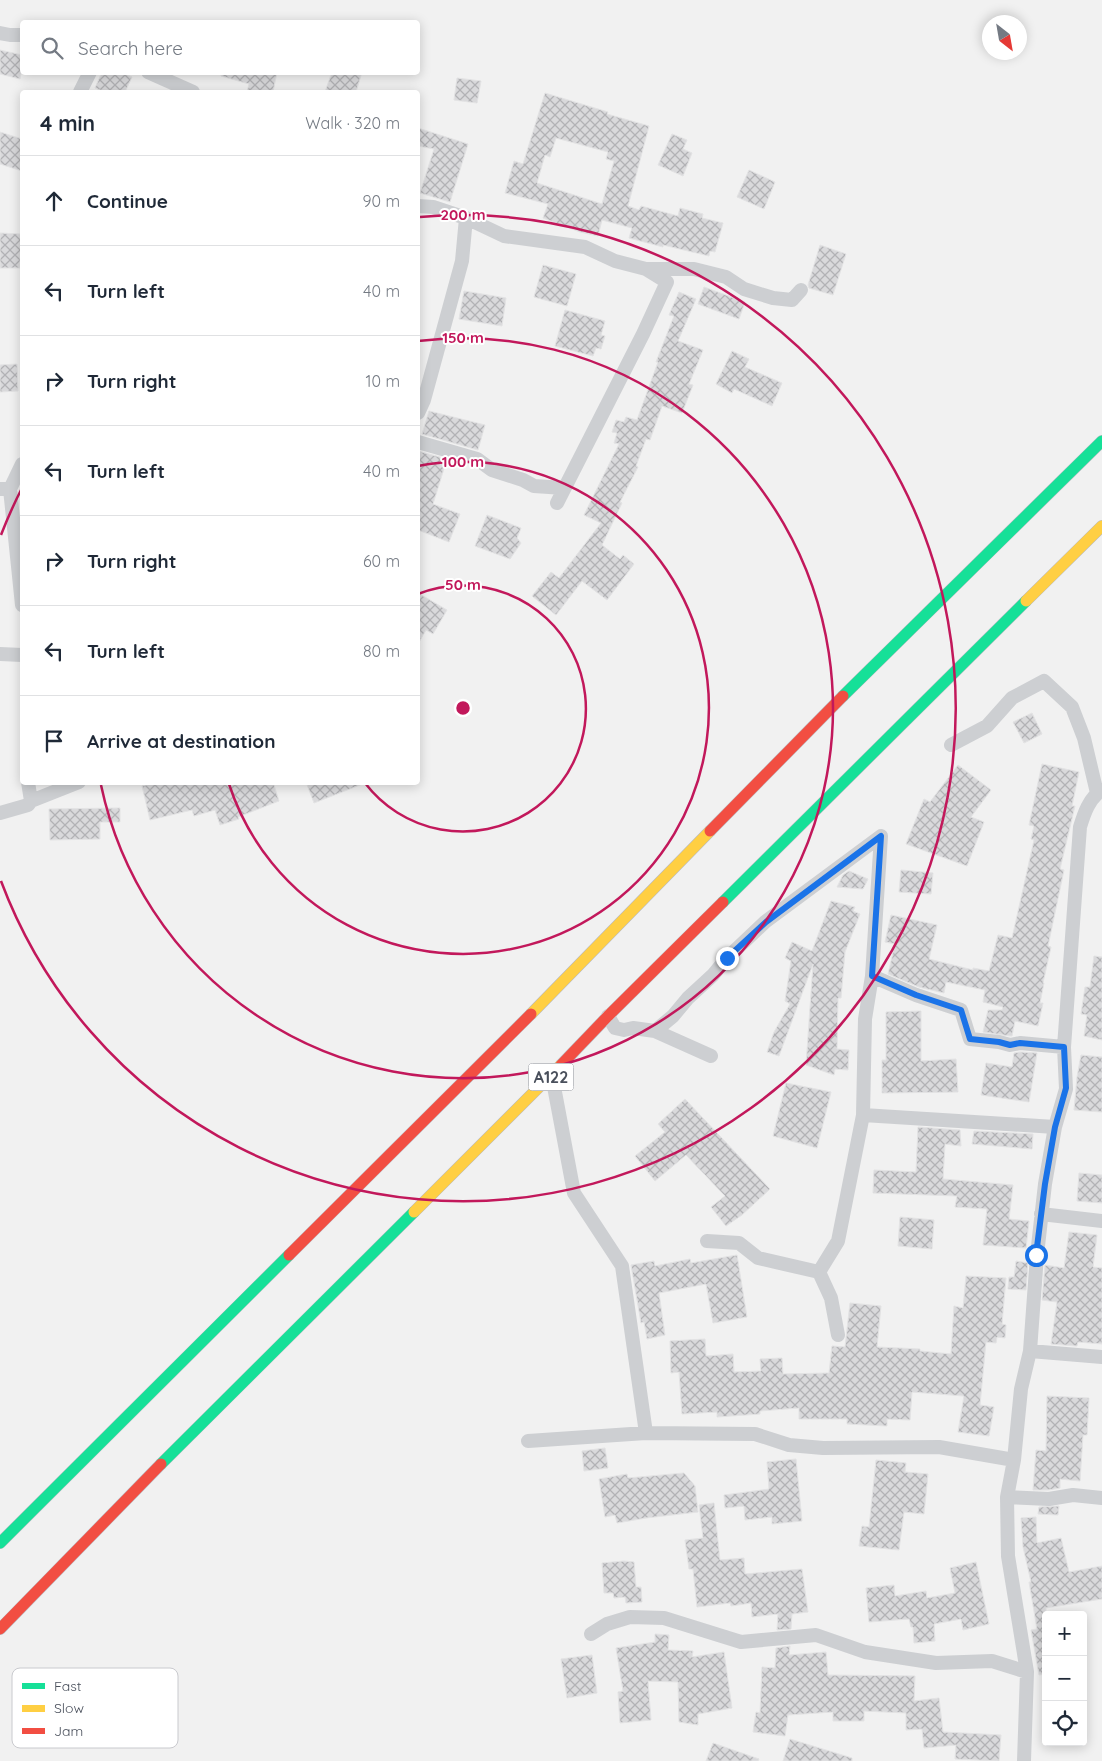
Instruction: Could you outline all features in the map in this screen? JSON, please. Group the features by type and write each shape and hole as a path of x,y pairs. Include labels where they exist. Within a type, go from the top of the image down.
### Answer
{"highway":[{"path":"0,1543 506,1040 832,706 1102,441"},
{"name":"A122","path":"0,1628 292,1333 552,1076 608,1016 1102,526"}],"street":[{"path":"0,33 20,35"},
{"path":"81,90 88,75"},
{"path":"154,75 184,90"},
{"path":"420,206 433,207 466,218 504,236 585,247 615,261 640,268 694,269 726,277 744,288 773,298 792,300 801,290"},
{"path":"420,409 462,261 466,218"},
{"path":"557,503 608,405 667,282 646,269"},
{"path":"420,443 477,459 492,470 523,480 534,486 564,488"},
{"path":"20,467 5,489 20,591"},
{"path":"0,654 20,655"},
{"path":"951,745 987,726 1012,698 1044,682 1072,707 1084,738 1099,792 1086,809 1080,828 1064,1047 1066,1088 1055,1127 1045,1184 1036,1255 1030,1351 1021,1389 1014,1460 1008,1497 1008,1556 1027,1672 1024,1761"},
{"path":"28,785 31,801"},
{"path":"0,813 28,805 31,801 71,785"},
{"path":"655,1031 673,1016 727,958 766,922 881,836 872,976 865,1019 863,1115 838,1241 819,1272"},
{"path":"872,976 916,995 961,1010 970,1039 1010,1045 1020,1043 1064,1047"},
{"path":"608,1016 615,1028 655,1031 711,1056"},
{"path":"552,1076 574,1192 622,1266 646,1433"},
{"path":"863,1115 1055,1127"},
{"path":"1041,1214 1102,1221"},
{"path":"707,1241 740,1243 758,1258 819,1272"},
{"path":"819,1272 831,1298 838,1335"},
{"path":"1030,1351 1102,1357"},
{"path":"528,1441 646,1433 754,1434 789,1445 839,1448 939,1447 1014,1460"},
{"path":"1008,1497 1049,1499 1074,1494 1102,1498"},
{"path":"591,1634 607,1624 630,1617 664,1618 741,1642 816,1635 865,1652 936,1663 992,1661 1027,1672"}],"building":[{"path":"0,50 20,55 20,79 0,74"},
{"path":"101,75 128,75 132,77 126,90 100,90 95,88"},
{"path":"276,75 273,90 248,90 249,84 221,76"},
{"path":"331,75 361,75 357,90 326,90"},
{"path":"457,78 481,81 477,103 454,100"},
{"path":"545,93 649,126 628,206 639,210 641,206 678,216 680,208 703,214 702,218 723,223 715,252 710,251 709,256 629,238 632,228 602,220 598,236 580,232 543,218 548,204 505,193 514,161 523,164","holes":["556,138 608,152 606,159 614,161 602,204 537,183 545,155 550,157"]},
{"path":"420,129 468,144 450,202 420,193 434,149 420,146"},
{"path":"0,132 20,138 20,170 0,164"},
{"path":"672,134 687,140 683,149 692,153 683,176 658,165"},
{"path":"749,170 775,182 764,209 737,197"},
{"path":"0,233 20,234 20,268 0,268"},
{"path":"820,245 846,254 833,295 809,288 808,285"},
{"path":"543,265 576,274 567,306 534,297"},
{"path":"704,287 745,302 739,319 698,304"},
{"path":"464,291 506,298 502,326 459,319"},
{"path":"679,292 696,299 678,341 703,350 689,384 693,385 682,413 662,406 650,440 646,439 636,466 638,467 620,502 622,503 602,545 620,559 623,555 634,564 607,600 582,581 556,615 532,596 551,572 559,578 601,523 584,515 619,444 614,443 617,433 612,432 616,420 624,422 626,417 637,420 658,362 656,362 674,316 669,315"},
{"path":"565,310 605,321 601,335 605,336 601,349 596,348 593,356 555,346"},
{"path":"732,351 749,359 745,367 782,383 772,406 734,389 732,393 716,384"},
{"path":"17,364 18,391 0,392 0,365"},
{"path":"429,411 485,425 478,450 422,434"},
{"path":"420,452 447,459 433,504 460,514 449,542 420,531"},
{"path":"487,515 521,528 517,538 521,543 510,559 475,546"},
{"path":"420,594 447,610 433,634 426,630 420,640"},
{"path":"1032,713 1042,734 1024,743 1013,722"},
{"path":"1042,764 1079,772 1072,806 1075,806 1060,869 1064,870 1048,946 1051,947 1043,983 1040,1003 1043,1003 1038,1026 1015,1021 1012,1036 983,1032 988,1010 1002,1010 1003,1007 983,1002 985,990 946,982 944,993 919,987 888,974 895,944 885,942 891,915 937,925 929,959 973,970 973,968 989,971 998,935 1012,938 1034,840 1031,839 1034,826 1029,825"},
{"path":"958,765 991,790 971,817 984,822 967,866 906,844 924,799 930,802"},
{"path":"274,785 279,801 238,817 239,819 220,825 215,810 194,816 192,810 150,820 142,786"},
{"path":"307,785 360,785 314,803"},
{"path":"120,808 120,822 100,822 100,839 50,840 49,809"},
{"path":"901,870 933,873 931,894 899,892"},
{"path":"849,871 868,879 863,889 837,887 843,875"},
{"path":"831,901 855,907 853,911 860,914 845,952 841,998 838,998 837,1049 849,1050 848,1070 835,1069 834,1075 806,1065 813,964 779,1056 767,1052 774,1032 790,1004 785,1001 791,961 785,958 792,942 812,951"},
{"path":"1094,956 1102,957 1102,1040 1084,1036 1087,1015 1081,1014 1085,987 1090,987"},
{"path":"921,1011 921,1061 956,1059 958,1092 882,1093 882,1060 886,1060 886,1012"},
{"path":"1014,1053 1037,1053 1029,1102 981,1095 986,1063 1012,1067"},
{"path":"1081,1055 1102,1057 1102,1112 1074,1110"},
{"path":"786,1083 831,1092 817,1148 773,1136"},
{"path":"685,1099 770,1189 742,1215 726,1226 711,1207 725,1196 686,1155 655,1181 635,1156 665,1132 658,1124"},
{"path":"918,1127 960,1130 961,1146 945,1144 943,1179 1013,1185 1009,1219 1029,1221 1026,1248 983,1245 987,1209 955,1207 957,1196 873,1193 874,1170 916,1172"},
{"path":"974,1131 1033,1134 1032,1149 972,1144"},
{"path":"1079,1173 1102,1175 1102,1203 1077,1201"},
{"path":"900,1217 934,1220 932,1249 898,1246"},
{"path":"1069,1232 1097,1235 1093,1267 1102,1268 1102,1344 1078,1342 1077,1346 1051,1344 1057,1302 1042,1300 1045,1265 1064,1268"},
{"path":"737,1255 747,1317 713,1323 706,1284 659,1293 665,1335 647,1339 644,1322 641,1323 631,1265 654,1261 655,1266 690,1259 691,1263"},
{"path":"1016,1261 1028,1263 1026,1290 1008,1289 1009,1277 1014,1277"},
{"path":"966,1276 1006,1278 1002,1324 1006,1325 1005,1338 997,1337 996,1343 986,1342 980,1405 994,1407 989,1436 958,1432 964,1396 912,1392 910,1420 887,1419 887,1426 847,1424 847,1419 799,1419 799,1408 760,1411 760,1414 717,1417 717,1412 682,1414 679,1372 671,1373 670,1341 705,1339 706,1356 733,1354 734,1372 761,1371 760,1359 782,1358 783,1374 829,1373 832,1346 845,1347 850,1303 881,1306 877,1347 920,1349 920,1351 951,1354 954,1306 963,1308"},
{"path":"1047,1396 1089,1398 1087,1435 1083,1435 1080,1481 1060,1479 1060,1488 1033,1490 1036,1450 1046,1451"},
{"path":"605,1448 608,1468 584,1471 582,1451"},
{"path":"796,1459 802,1521 772,1524 772,1517 745,1520 744,1506 725,1508 724,1495 769,1489 767,1462"},
{"path":"876,1460 906,1463 905,1472 928,1474 924,1514 904,1512 899,1550 859,1546 862,1526 869,1527"},
{"path":"684,1473 695,1486 698,1512 617,1523 615,1515 605,1517 599,1479 627,1474 628,1478"},
{"path":"714,1503 720,1560 744,1558 745,1574 802,1569 808,1612 792,1614 791,1629 777,1630 778,1614 752,1617 751,1603 731,1606 730,1603 697,1607 693,1569 689,1569 685,1540 703,1538 699,1505"},
{"path":"1059,1506 1058,1515 1038,1514 1039,1507"},
{"path":"1036,1517 1037,1543 1061,1538 1069,1572 1102,1566 1102,1599 1046,1608 1046,1611 1042,1611 1042,1675 1039,1675 1031,1630 1037,1629 1029,1582 1031,1582 1023,1547 1021,1518"},
{"path":"634,1562 636,1587 641,1587 642,1602 626,1603 625,1597 614,1598 613,1593 604,1593 602,1563"},
{"path":"976,1562 989,1624 963,1630 961,1619 934,1624 935,1641 914,1643 913,1627 911,1627 909,1619 869,1622 866,1588 894,1585 895,1596 926,1591 927,1598 955,1593 950,1568"},
{"path":"655,1634 669,1635 668,1650 693,1651 692,1657 724,1652 732,1708 698,1714 698,1725 679,1722 678,1682 648,1681 651,1720 620,1723 618,1692 623,1691 616,1648 655,1642"},
{"path":"790,1646 789,1655 826,1652 828,1675 915,1676 914,1701 939,1698 943,1732 1001,1735 999,1761 955,1759 956,1745 924,1748 922,1729 906,1730 906,1713 864,1711 864,1721 833,1721 833,1712 788,1715 785,1736 753,1732 756,1712 760,1713 762,1667 775,1668 776,1648"},
{"path":"592,1655 597,1693 567,1698 561,1659"},
{"path":"790,1739 852,1758 852,1761 783,1761"},
{"path":"713,1743 759,1759 758,1761 706,1761"}],"traffic: fast":[{"path":"843,696 1102,441"},
{"path":"723,902 1026,601"},
{"path":"161,1464 414,1212"},
{"path":"0,1543 289,1255"}],"traffic: slow":[{"path":"1026,601 1102,526"},
{"path":"531,1014 710,831"},
{"path":"414,1212 561,1065"}],"traffic: jam":[{"path":"710,831 843,696"},
{"path":"561,1065 723,902"},
{"path":"289,1255 531,1014"},
{"path":"0,1629 161,1464"}],"route":[{"path":"727,958 766,922 881,836 872,976 916,995 961,1010 970,1039 1010,1045 1020,1043 1064,1047 1066,1088 1055,1127 1045,1184 1036,1255"}]}
